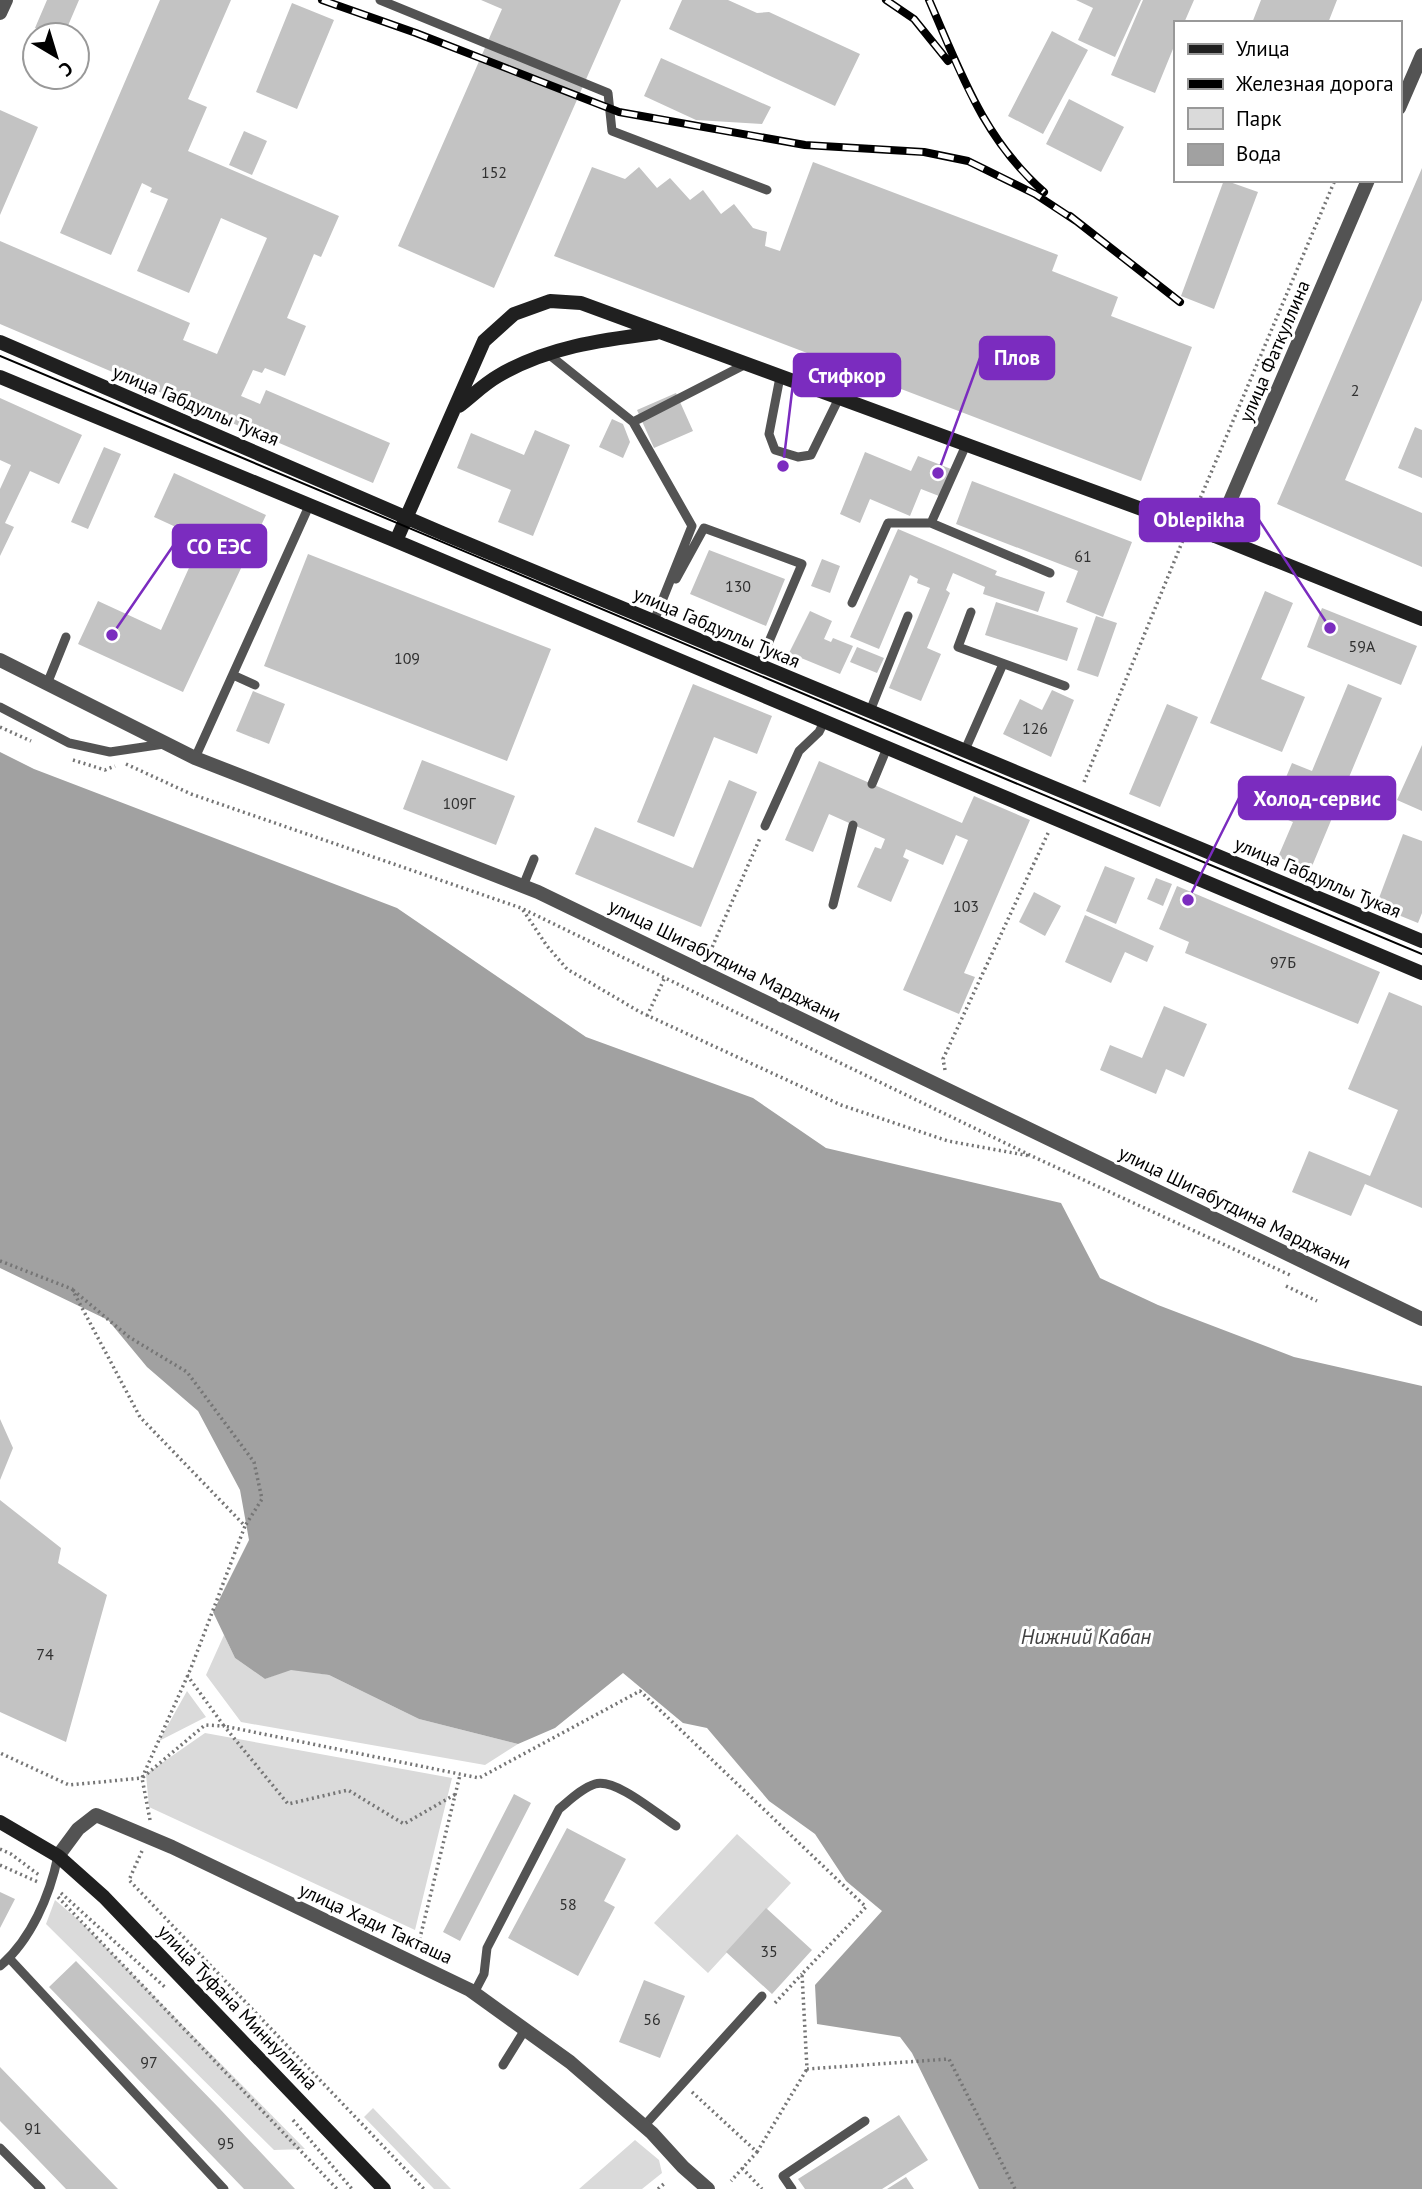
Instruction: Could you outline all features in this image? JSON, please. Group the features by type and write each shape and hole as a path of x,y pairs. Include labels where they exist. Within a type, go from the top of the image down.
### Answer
{"main road":[{"path":"396,541 484,341 514,314 550,301 581,303 1215,536 1422,619"},
{"path":"456,408 497,376 547,353 595,341 657,332"},
{"name":"улица Габдуллы Тукая","path":"0,342 758,665 1422,941"},
{"path":"0,377 1422,973"},
{"path":"0,1822 58,1856"},
{"name":"улица Туфана Миннуллина","path":"58,1856 104,1897 233,2028 384,2189"}],"street":[{"path":"0,13 6,0"},
{"path":"1401,103 1422,55"},
{"name":"улица Фаткуллина","path":"1215,536 1367,182"},
{"name":"улица Шигабутдина Марджани","path":"0,660 195,758 523,886 1422,1319"},
{"name":"улица Хади Такташа","path":"58,1856 78,1829 96,1815 172,1847 414,1962 474,1993 526,2028 644,2126 708,2189"}],"lane":[{"path":"380,0 608,93 612,131 767,190"},
{"path":"547,353 633,422 692,526 654,621"},
{"path":"633,422 746,364"},
{"path":"779,377 769,434 775,450 797,457 811,456 839,398"},
{"path":"930,523 966,445"},
{"path":"195,758 309,506"},
{"path":"852,603 888,523 930,523 1051,573"},
{"path":"660,607 704,528 802,564 758,665"},
{"path":"971,611 958,647 1065,686"},
{"path":"870,711 908,616"},
{"path":"47,684 66,637"},
{"path":"965,750 1003,664"},
{"path":"233,675 255,685"},
{"path":"0,707 69,743 110,752 166,744"},
{"path":"765,826 799,751 819,732 824,722"},
{"path":"872,783 887,748"},
{"path":"833,905 853,825"},
{"path":"523,886 534,859"},
{"path":"474,1993 484,1974 487,1948 559,1809 575,1795 595,1784 611,1783 676,1826"},
{"path":"0,1966 9,1958 35,1920 51,1886 58,1856"},
{"path":"9,1958 224,2189"},
{"path":"644,2126 762,1996"},
{"path":"503,2065 526,2028"},
{"path":"792,2189 783,2176 864,2121"},
{"path":"0,2148 41,2189"}],"path":[{"path":"1082,787 1188,526 1334,182"},
{"path":"0,727 33,742"},
{"path":"66,757 106,770 124,763 191,794 521,908 1036,1157 1296,1278"},
{"path":"703,971 765,826"},
{"path":"947,1088 943,1059 1051,826"},
{"path":"521,908 547,946 567,969 647,1016 841,1105 948,1141 1036,1157"},
{"path":"647,1016 665,977"},
{"path":"0,1261 72,1289 129,1337 187,1372 254,1462 262,1499 245,1526 191,1668 142,1778 151,1823"},
{"path":"1302,1294 1308,1284"},
{"path":"1286,1286 1317,1301"},
{"path":"72,1289 141,1417 245,1526"},
{"path":"187,1675 224,1726 288,1804 348,1790 404,1824 456,1794"},
{"path":"0,1753 69,1785 142,1778 205,1725 224,1726 479,1778 640,1691 866,1907 802,1974 807,2069 757,2152 731,2181"},
{"path":"414,1962 460,1775"},
{"path":"0,1849 11,1854 51,1886 174,1995"},
{"path":"142,1851 130,1880 424,2189"},
{"path":"0,1865 51,1886 337,2189"},
{"path":"807,2069 949,2059 1015,2189"},
{"path":"682,2101 691,2091 757,2152"},
{"path":"286,2113 352,2189"},
{"path":"742,2168 762,2189"},
{"path":"658,2189 666,2182"}],"green space":[{"path":"224,1635 235,1658 265,1679 291,1669 329,1675 419,1719 518,1744 485,1765 241,1722 206,1675"},
{"path":"187,1691 206,1717 159,1741"},
{"path":"205,1733 452,1778 415,1930 149,1807 146,1774"},
{"path":"737,1834 791,1883 708,1973 654,1923"},
{"path":"55,1900 81,1922 305,2149 274,2150 46,1924"},
{"path":"373,2108 451,2189 434,2189 364,2117"},
{"path":"635,2140 659,2160 662,2173 642,2189 579,2189"}],"water":[{"name":"Нижний Кабан","path":"0,752 34,769 397,908 586,1037 753,1098 826,1148 1061,1203 1100,1278 1158,1305 1294,1357 1422,1386 1422,2189 979,2189 912,2053 900,2037 817,2024 815,1985 882,1911 846,1881 815,1834 769,1801 707,1728 683,1723 623,1673 555,1728 518,1744 419,1719 329,1675 291,1670 265,1679 235,1658 213,1612 249,1540 240,1490 198,1411 147,1367 108,1320 0,1268"}],"building":[{"path":"47,0 79,0 70,21 38,21"},
{"path":"160,0 231,0 188,99 207,107 188,151 339,216 321,257 314,254 287,318 306,326 285,376 265,368 262,373 253,370 241,396 260,404 266,390 390,443 373,483 0,324 0,241 190,323 183,340 217,354 267,238 221,218 189,293 137,271 168,199 150,192 152,188 142,183 111,255 60,233"},
{"path":"481,0 621,0 494,288 398,246 502,9"},
{"path":"682,0 728,0 757,13 769,12 860,54 835,106 669,29"},
{"path":"1076,0 1141,0 1115,57 1078,40 1093,8"},
{"path":"1143,0 1194,0 1185,21 1174,21 1174,46 1155,93 1111,75"},
{"path":"1261,0 1337,0 1329,21 1253,21"},
{"path":"292,3 334,20 297,109 256,92"},
{"path":"1052,31 1088,50 1043,134 1008,116"},
{"path":"661,58 771,107 762,124 696,120 644,96"},
{"path":"1069,99 1124,127 1101,172 1046,144"},
{"path":"0,110 38,127 0,215"},
{"path":"244,131 267,141 252,175 229,165"},
{"path":"813,162 1058,255 1052,271 1118,297 1111,316 1192,347 1141,481 554,256 592,167 625,179 639,167 657,188 670,178 690,200 703,190 721,214 734,204 753,228 767,232 765,246 780,251"},
{"path":"1422,168 1422,300 1345,480 1422,513 1422,567 1277,504"},
{"path":"1223,182 1258,192 1214,309 1181,296"},
{"path":"676,393 693,431 654,448 637,410"},
{"path":"0,398 82,435 59,484 30,471 5,523 14,527 0,556 0,489 11,465 0,460"},
{"path":"612,419 623,424 630,442 623,458 599,447"},
{"path":"1415,427 1422,430 1422,478 1398,468"},
{"path":"535,430 570,445 533,536 498,522 511,490 457,468 471,433 524,455"},
{"path":"104,447 121,454 88,529 71,522"},
{"path":"865,452 911,471 918,456 951,469 939,496 921,489 910,516 870,499 860,523 840,514"},
{"path":"174,473 266,515 183,692 78,644 98,601 161,630 202,539 154,517"},
{"path":"972,481 1132,542 1103,617 1066,602 1078,571 956,524"},
{"path":"898,529 997,571 995,575 1045,592 1038,612 983,594 985,587 953,573 946,590 950,593 927,648 941,654 921,701 889,688 930,588 917,583 918,579 910,575 879,649 850,637"},
{"path":"709,550 785,579 766,626 690,594"},
{"path":"308,554 551,649 507,761 264,666"},
{"path":"822,559 840,566 830,593 811,586"},
{"path":"1265,591 1293,603 1261,679 1305,697 1282,752 1210,723"},
{"path":"996,602 1078,628 1067,661 985,635"},
{"path":"1322,608 1417,646 1401,685 1307,647"},
{"path":"810,611 832,621 824,639 831,642 833,638 853,646 840,674 789,653"},
{"path":"1096,616 1117,623 1098,677 1077,670"},
{"path":"857,647 884,658 877,673 850,662"},
{"path":"693,684 772,716 757,754 714,737 674,837 637,822"},
{"path":"1348,684 1382,698 1310,871 1278,857 1293,822 1271,813 1292,763 1312,771"},
{"path":"1052,690 1074,700 1051,757 1003,734 1020,699 1042,710"},
{"path":"253,691 285,704 269,744 236,731"},
{"path":"1167,704 1198,717 1160,807 1129,794"},
{"path":"1422,745 1422,811 1397,800"},
{"path":"422,760 515,796 496,845 403,809"},
{"path":"819,761 962,823 974,796 1030,820 964,973 975,977 959,1014 903,990 968,840 956,835 943,865 906,849 903,857 909,860 891,902 857,887 875,847 881,849 885,839 829,814 813,852 785,840"},
{"path":"729,780 757,792 701,927 575,874 595,827 693,868"},
{"path":"1403,834 1422,841 1422,913 1418,923 1376,906"},
{"path":"1105,866 1135,878 1116,924 1086,911"},
{"path":"1156,878 1172,884 1163,906 1147,899"},
{"path":"1177,886 1380,972 1358,1024 1185,953 1189,942 1159,929"},
{"path":"1034,892 1061,906 1045,936 1019,922"},
{"path":"1085,915 1154,946 1147,962 1125,952 1111,983 1065,962"},
{"path":"1389,992 1422,1006 1422,1208 1365,1184 1351,1216 1292,1192 1309,1151 1370,1176 1398,1110 1348,1089"},
{"path":"1164,1006 1207,1024 1184,1077 1166,1069 1156,1094 1100,1070 1110,1045 1142,1058"},
{"path":"0,1419 13,1448 0,1480"},
{"path":"0,1500 61,1548 58,1563 107,1595 66,1742 0,1712"},
{"path":"514,1794 531,1803 460,1941 443,1932"},
{"path":"567,1828 626,1859 604,1901 615,1907 578,1976 508,1938"},
{"path":"0,1892 15,1899 0,1928"},
{"path":"766,1908 812,1950 772,1994 726,1952"},
{"path":"76,1961 295,2189 244,2189 49,1987"},
{"path":"644,1980 685,1996 660,2058 619,2042"},
{"path":"0,2067 118,2189 66,2189 0,2121"},
{"path":"899,2115 928,2160 882,2189 805,2189 798,2179"},
{"path":"906,2177 914,2189 887,2189"}],"tram line":[{"path":"0,356 1422,954"}],"railway":[{"path":"322,0 416,33 619,112 805,145 924,152 968,161 1035,194 1076,221"},
{"path":"886,0 914,19 948,61"},
{"path":"929,0 963,79 989,127 1023,171 1044,192"},
{"path":"1070,216 1180,302"}],"place":[{"name":"Стифкор","path":"783,466"},
{"name":"Плов","path":"938,473"},
{"name":"Oblepikha","path":"1330,628"},
{"name":"СО ЕЭС","path":"112,635"},
{"name":"Холод-сервис","path":"1188,900"}]}
